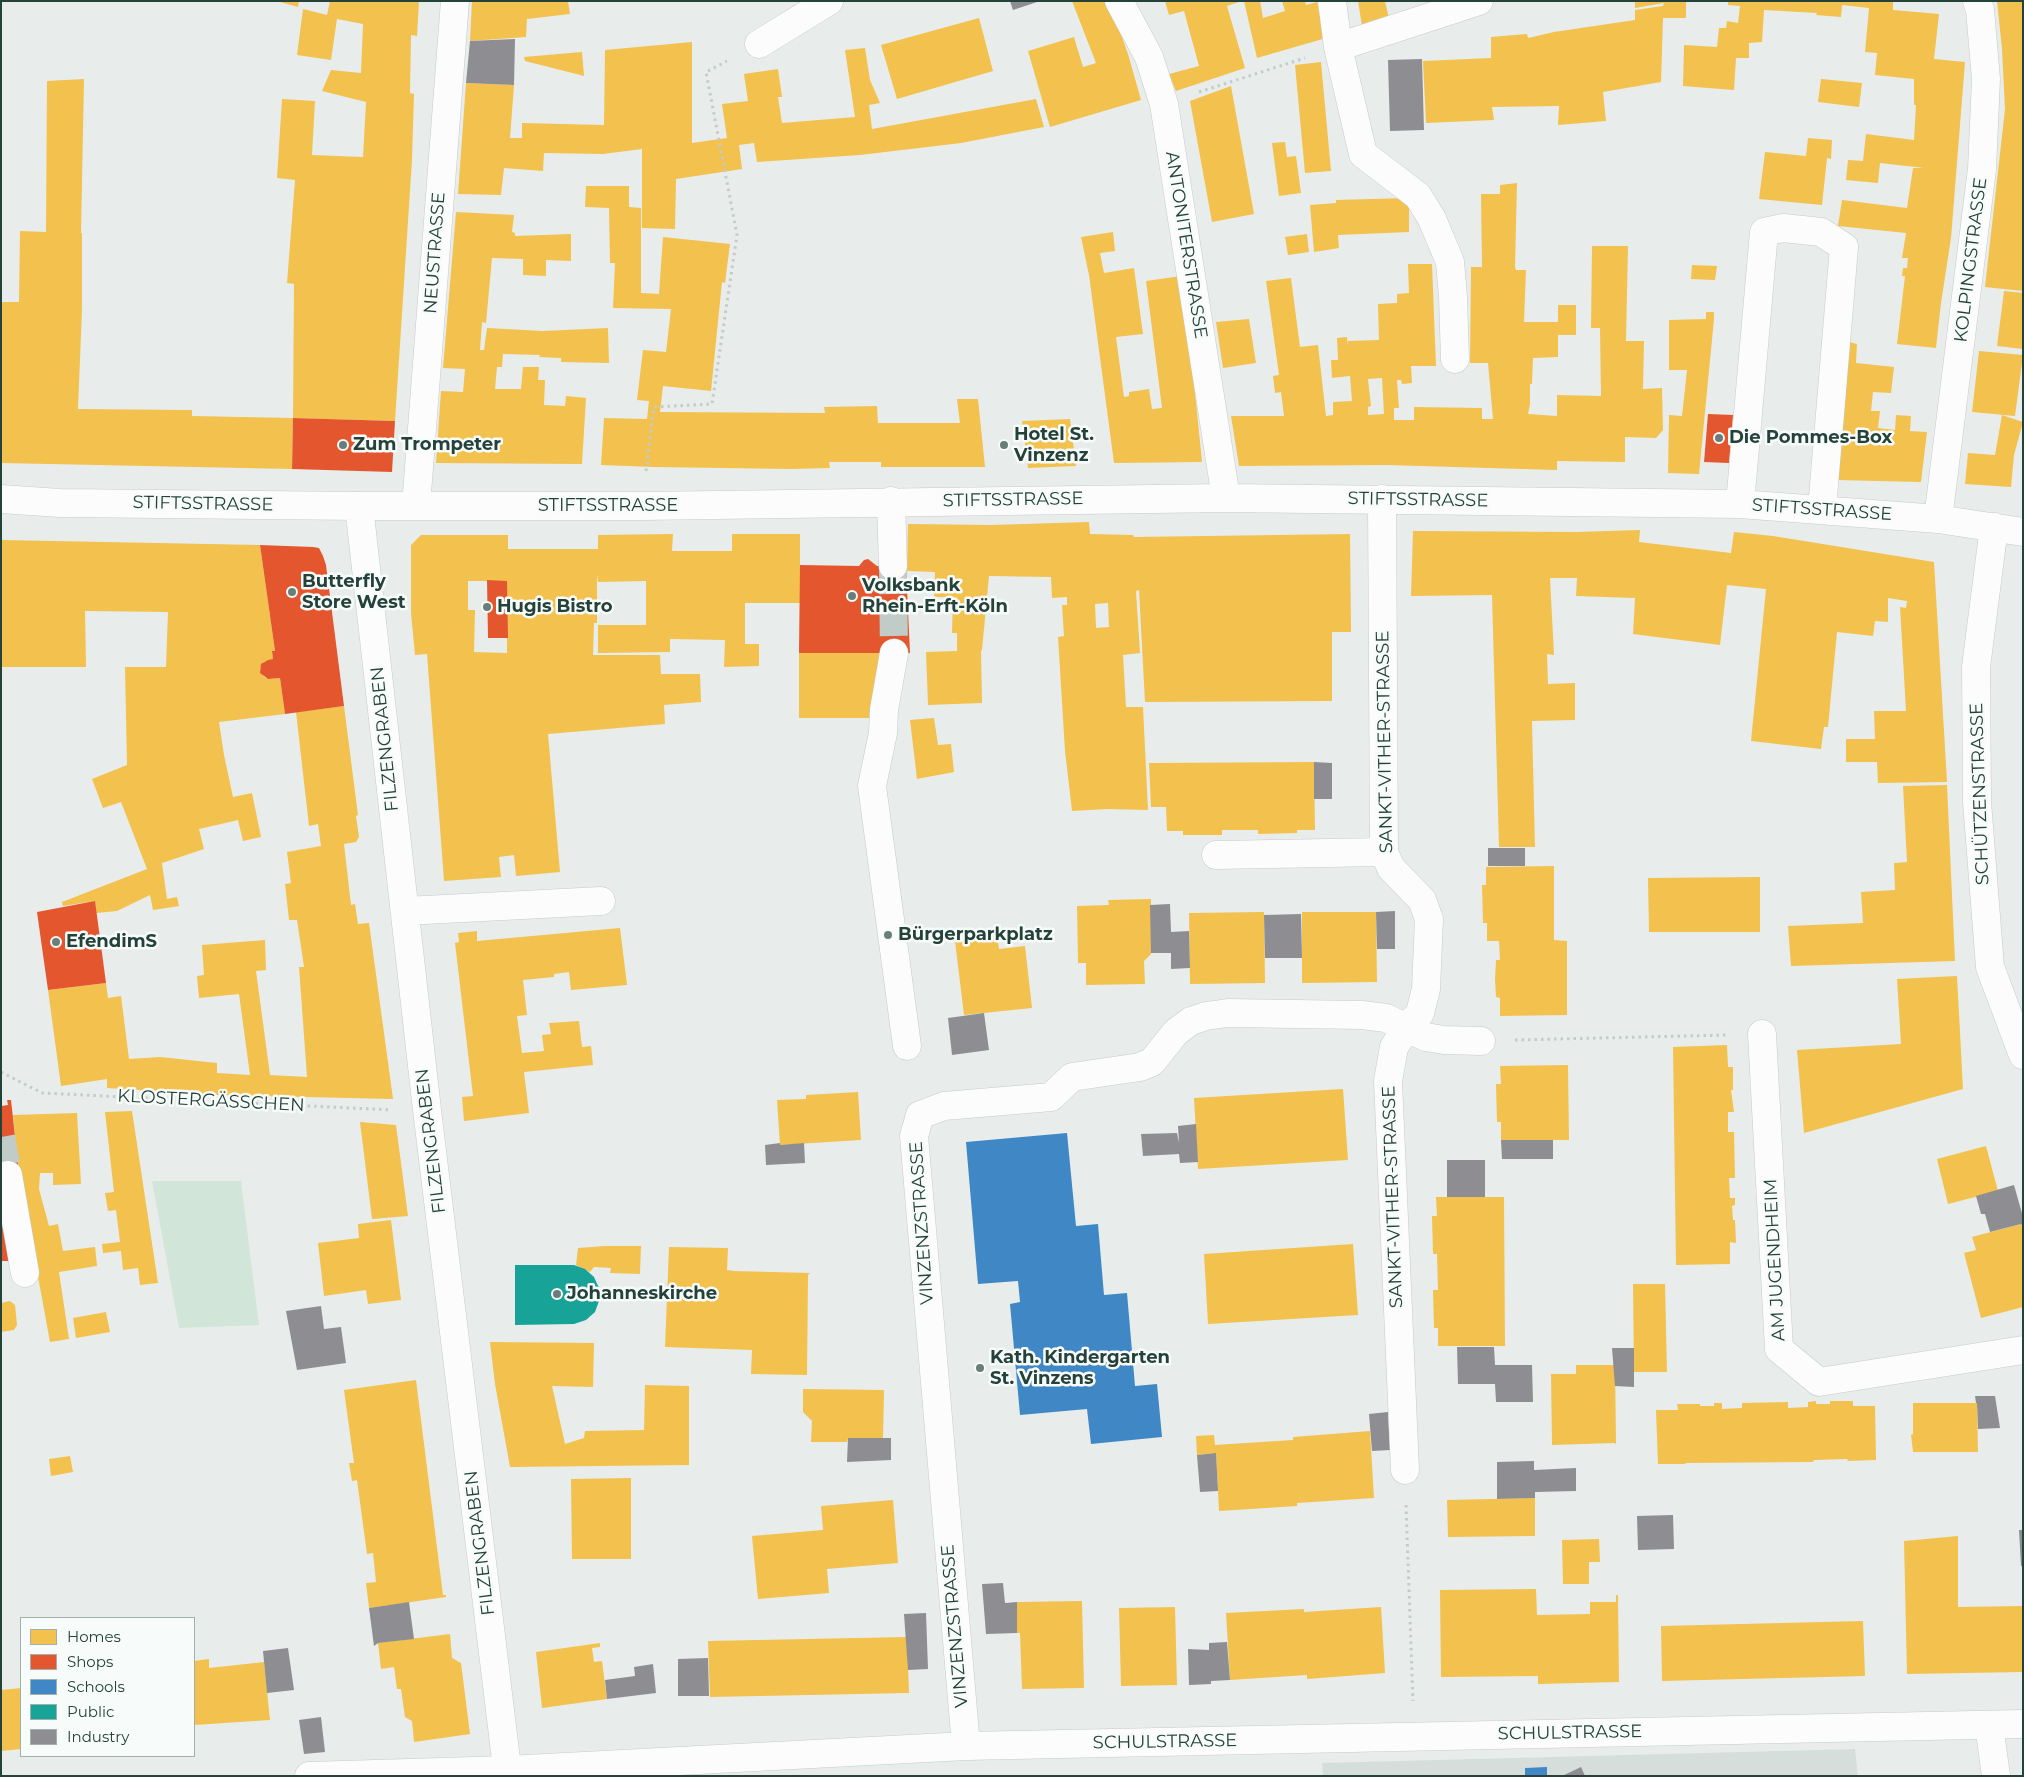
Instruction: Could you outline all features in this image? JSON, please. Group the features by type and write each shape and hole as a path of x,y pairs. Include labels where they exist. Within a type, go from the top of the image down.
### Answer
{"street":[{"name":"NEUSTRASSE","path":"416,506 455,1"},
{"path":"759,44 829,1"},
{"name":"ANTONITERSTRASSE","path":"1119,1 1149,57 1164,104 1226,498"},
{"path":"1332,1 1338,47 1363,154 1418,196 1432,219 1450,262 1455,359"},
{"path":"1338,47 1479,1"},
{"name":"KOLPINGSTRASSE","path":"1938,519 1982,169 1986,79 1980,10 1977,1"},
{"path":"1740,504 1764,232 1783,228 1821,232 1844,247 1822,509"},
{"name":"STIFTSSTRASSE","path":"1,499 60,503 359,506 642,506 892,501 1226,498 1740,504 1938,519 2023,532"},
{"name":"SANKT-VITHER-STRASSE","path":"1382,499 1384,852 1391,868 1422,900 1428,919 1426,989 1420,1013 1407,1027 1394,1047 1388,1081 1405,1470"},
{"path":"892,501 893,566"},
{"name":"FILZENGRABEN","path":"359,506 427,1110 507,1773"},
{"name":"SCHÜTZENSTRASSE","path":"1994,527 1976,667 1977,802 1990,967 2023,1055"},
{"path":"894,653 884,710 883,733 872,786 907,1046"},
{"path":"1216,855 1384,852"},
{"path":"405,911 601,901"},
{"name":"VINZENZSTRASSE","path":"966,1746 914,1136 920,1115 944,1106 1051,1097 1072,1078 1140,1067 1152,1062 1176,1032 1191,1021 1206,1016 1228,1013 1362,1015 1386,1018 1426,1037 1444,1040 1481,1041"},
{"name":"AM JUGENDHEIM","path":"1762,1034 1779,1349 1819,1382 2023,1350"},
{"path":"8,1175 24,1273"},
{"name":"SCHULSTRASSE","path":"309,1776 507,1773 966,1746 2023,1724"},
{"path":"1989,1725 1996,1776"}],"path":[{"path":"642,506 654,407 712,404 737,235 706,72 759,44"},
{"path":"1164,104 1338,47"},
{"path":"1481,1041 1762,1034"},
{"name":"KLOSTERGÄSSCHEN","path":"1,1072 42,1093 427,1110"},
{"path":"1405,1470 1414,1736"}],"shaded area":[{"path":"1855,1749 1858,1776 1323,1776 1322,1763"}],"green space":[{"path":"152,1181 241,1181 259,1325 179,1328"}],"building: Homes":[{"path":"280,1 299,1 298,7"},
{"path":"330,1 419,1 417,36 411,35 410,93 414,94 412,160 395,421 293,418 294,284 287,283 295,180 277,178 282,99 315,101 312,155 363,157 366,102 322,91 331,70 361,73 363,24 337,19 331,60 297,55 303,9 327,15"},
{"path":"472,1 568,1 570,14 527,19 526,37 470,41"},
{"path":"1072,1 1109,1 1128,54 1141,100 1050,127 1028,51 1074,37 1083,67 1096,63"},
{"path":"1165,1 1242,1 1227,6 1245,68 1176,91 1169,74 1199,66 1184,11 1169,15"},
{"path":"1244,1 1260,1 1263,18 1285,11 1282,1 1305,1 1306,5 1317,2 1326,38 1257,58"},
{"path":"1358,1 1385,1 1389,19 1362,26"},
{"path":"1635,1 1686,1 1686,18 1663,18 1661,82 1603,92 1606,121 1558,125 1559,106 1492,107 1494,120 1426,123 1423,61 1491,58 1491,37 1527,34 1528,38 1554,32 1635,20 1635,10 1663,6 1664,3 1635,8"},
{"path":"1728,1 1893,1 1893,10 1939,14 1934,59 1965,62 1951,238 1936,348 1897,344 1905,276 1902,276 1903,268 1907,268 1908,258 1902,258 1906,233 1838,226 1842,200 1907,208 1913,168 1924,168 1880,163 1878,183 1846,180 1848,160 1863,161 1866,134 1914,140 1916,105 1914,105 1914,79 1875,75 1877,53 1865,52 1869,8 1842,5 1841,17 1816,15 1817,13 1764,10 1762,42 1749,43 1749,58 1736,58 1734,90 1683,86 1684,45 1717,47 1719,28 1726,28 1727,21 1738,23 1740,6 1728,5"},
{"path":"1997,1 2023,1 2023,291 1985,287 2005,109"},
{"path":"979,18 993,71 897,99 881,45"},
{"path":"692,42 692,143 727,138 722,104 748,101 744,74 778,69 782,97 778,97 782,123 855,117 845,50 865,48 870,80 880,103 869,105 872,129 1036,99 1044,127 961,143 860,155 757,162 754,143 739,145 742,169 676,179 675,229 642,228 642,149 603,154 544,153 543,171 504,168 501,195 458,194 466,83 514,85 510,138 522,138 522,123 604,125 605,50"},
{"path":"582,52 584,76 525,61 524,57"},
{"path":"1321,62 1331,171 1305,173 1295,65"},
{"path":"84,79 81,233 82,310 78,409 192,410 192,416 293,418 292,469 1,463 1,302 19,302 20,231 46,232 47,81"},
{"path":"1821,79 1862,83 1859,107 1818,102"},
{"path":"1231,86 1254,214 1212,222 1190,101"},
{"path":"1808,138 1832,140 1831,159 1827,158 1822,205 1759,199 1765,152 1806,156"},
{"path":"1285,142 1287,157 1296,156 1301,193 1279,196 1272,143"},
{"path":"1517,183 1515,267 1516,270 1526,270 1524,322 1558,322 1558,305 1576,305 1576,335 1558,335 1558,357 1533,358 1528,414 1557,416 1557,395 1601,396 1600,328 1591,328 1592,246 1628,246 1626,341 1644,341 1643,389 1662,388 1663,430 1656,438 1625,437 1625,462 1557,461 1557,470 1387,465 1239,466 1231,416 1284,416 1281,392 1275,393 1273,376 1279,375 1266,281 1291,278 1300,347 1318,345 1326,416 1333,415 1333,402 1352,401 1350,376 1332,378 1331,360 1338,360 1337,338 1347,337 1348,346 1348,341 1379,340 1378,304 1397,303 1397,294 1409,293 1408,264 1432,264 1436,366 1411,366 1412,383 1402,384 1401,380 1397,380 1399,408 1394,408 1394,420 1414,420 1414,407 1482,408 1482,419 1493,419 1488,363 1470,363 1471,267 1482,267 1481,194 1500,194 1500,185","holes":["1382,378 1384,414 1368,415 1368,407 1371,406 1368,379"]},
{"path":"586,186 629,186 629,207 641,208 641,293 659,294 663,237 730,244 725,283 722,282 711,391 663,386 660,412 825,413 824,407 877,406 878,423 960,423 957,399 978,399 985,467 881,467 881,462 829,462 830,468 791,469 601,465 604,418 647,419 649,401 637,400 643,350 666,352 671,309 613,308 615,263 610,263 609,208 585,207"},
{"path":"1409,198 1409,232 1338,235 1339,248 1314,252 1310,205 1336,203 1336,200"},
{"path":"456,212 514,215 512,232 515,233 515,236 571,234 571,261 546,260 546,276 523,275 523,259 492,258 486,323 482,322 480,350 484,350 487,328 543,331 608,328 609,363 561,362 561,358 539,357 540,355 503,354 502,367 497,367 495,389 521,389 523,367 539,367 538,380 545,380 544,405 565,406 566,396 586,398 582,464 436,463 441,391 463,392 465,369 443,368"},
{"path":"1113,232 1115,251 1100,253 1104,273 1134,268 1143,334 1116,337 1124,397 1129,396 1129,392 1149,389 1152,409 1162,408 1146,281 1181,276 1187,312 1202,462 1114,463 1089,275 1081,237"},
{"path":"1307,234 1309,252 1288,255 1285,237"},
{"path":"1692,265 1717,266 1715,280 1691,279"},
{"path":"2004,291 2023,293 2023,349 1997,346"},
{"path":"1706,312 1714,312 1714,319 1699,474 1668,473 1669,415 1682,416 1687,370 1669,370 1669,320 1706,319"},
{"path":"1249,319 1256,363 1223,368 1216,322"},
{"path":"1849,342 1857,344 1856,363 1894,367 1891,393 1873,392 1871,411 1880,411 1878,428 1895,430 1896,415 1911,416 1910,431 1927,432 1921,482 1836,480"},
{"path":"1979,351 2023,355 2015,416 1972,412"},
{"path":"2002,415 2023,422 2014,455 2011,487 1965,484 1968,453 1995,455"},
{"path":"1070,419 1076,466 1028,468 1022,421"},
{"path":"1089,522 1090,534 1133,535 1134,537 1350,534 1351,632 1332,632 1332,701 1145,702 1139,590 1136,591 1140,653 1123,655 1126,707 1143,707 1148,810 1107,809 1072,811 1065,751 1058,637 1064,636 1062,605 1067,605 1067,597 1052,598 1051,577 989,576 981,651 982,703 928,705 926,652 957,651 957,633 952,633 953,597 934,597 935,572 907,571 908,524 991,525","holes":["1108,603 1109,627 1096,628 1095,604"]},
{"path":"1640,530 1639,542 1731,553 1734,532 1773,536 1934,562 1947,782 1878,783 1877,762 1846,762 1846,739 1875,739 1874,711 1906,711 1900,607 1906,608 1907,601 1888,598 1888,622 1875,621 1873,636 1837,632 1828,727 1824,727 1821,749 1751,741 1766,589 1727,585 1720,645 1633,634 1635,598 1576,596 1577,578 1550,578 1554,655 1547,654 1548,684 1575,683 1575,720 1532,721 1535,847 1499,847 1492,595 1411,596 1413,531 1577,532"},
{"path":"673,534 672,551 732,551 732,534 800,534 800,603 745,603 745,644 759,644 759,666 724,667 725,640 670,639 670,652 598,653 598,625 646,625 646,581 598,582 597,574 597,623 594,623 593,655 660,655 661,674 700,674 701,702 664,705 665,724 548,734 560,872 516,876 514,855 499,857 501,877 444,881 427,654 415,655 411,613 411,545 421,535 508,535 508,549 598,549 598,535","holes":["468,581 507,581 507,653 474,652 475,610 468,610"]},
{"path":"1,540 260,545 275,651 272,651 273,659 264,662 260,669 264,677 268,679 280,678 285,714 219,722 233,797 252,793 261,837 243,841 238,820 199,829 204,849 162,863 167,899 177,897 179,906 153,910 150,895 117,911 96,913 95,901 63,906 62,902 147,869 121,802 103,808 92,779 127,765 125,667 166,667 168,612 85,611 86,667 1,667"},
{"path":"799,653 879,653 878,718 799,718"},
{"path":"344,706 358,815 356,816 359,837 356,842 344,844 351,905 355,904 358,924 369,923 393,1099 217,1095 107,1088 107,1079 61,1086 48,990 106,983 108,998 121,996 129,1059 160,1057 217,1063 217,1073 250,1075 239,994 199,998 197,976 204,975 202,945 265,940 266,970 256,971 270,1075 307,1077 299,967 304,967 297,920 289,920 285,884 291,883 287,852 321,846 318,824 309,826 296,712"},
{"path":"934,718 938,745 951,744 954,772 917,779 910,720"},
{"path":"1314,762 1315,830 1297,830 1297,833 1258,834 1258,830 1222,830 1222,835 1183,835 1183,831 1167,831 1166,807 1151,807 1149,763"},
{"path":"1947,785 1955,961 1791,966 1788,926 1863,923 1861,892 1895,890 1894,863 1907,862 1903,786"},
{"path":"1554,866 1554,940 1567,941 1567,1015 1500,1016 1500,998 1496,997 1495,979 1496,960 1500,960 1499,941 1487,941 1487,923 1483,923 1482,885 1486,885 1486,867"},
{"path":"1760,877 1760,932 1649,932 1648,878"},
{"path":"1151,899 1151,954 1144,961 1145,984 1086,985 1086,963 1078,963 1077,906 1109,905 1108,900"},
{"path":"1264,912 1265,983 1190,984 1189,913"},
{"path":"1302,912 1376,912 1377,982 1302,983"},
{"path":"620,928 627,985 571,990 569,972 554,974 554,977 523,980 527,1015 517,1016 522,1053 544,1051 542,1035 551,1034 549,1023 579,1021 582,1047 591,1046 593,1065 524,1072 529,1113 464,1121 462,1097 473,1096 455,943 459,942 458,933 477,931 477,941"},
{"path":"997,936 999,949 1025,946 1032,1008 964,1015 955,941"},
{"path":"1957,976 1963,1089 1804,1133 1797,1050 1901,1044 1897,979"},
{"path":"1727,1045 1728,1067 1733,1067 1733,1090 1731,1090 1734,1112 1728,1112 1728,1132 1734,1132 1735,1178 1729,1178 1730,1198 1735,1198 1735,1205 1732,1206 1736,1243 1730,1242 1730,1264 1676,1265 1673,1047"},
{"path":"1568,1065 1569,1140 1501,1140 1501,1122 1497,1122 1496,1084 1501,1084 1500,1066"},
{"path":"1343,1089 1348,1160 1198,1169 1194,1098"},
{"path":"858,1092 861,1140 780,1145 777,1100 806,1099 806,1095"},
{"path":"132,1111 158,1283 140,1285 138,1268 123,1270 121,1251 103,1253 102,1244 120,1242 116,1210 108,1211 105,1193 114,1192 105,1112"},
{"path":"77,1113 81,1184 53,1185 53,1173 40,1173 39,1189 49,1226 58,1224 63,1251 95,1247 97,1266 59,1272 69,1339 50,1342 19,1173 13,1115"},
{"path":"360,1122 396,1125 408,1216 372,1219"},
{"path":"1986,1146 1998,1191 1948,1204 1937,1159"},
{"path":"1436,1197 1504,1197 1505,1346 1438,1346 1438,1328 1434,1328 1433,1290 1438,1290 1437,1254 1433,1254 1432,1216 1437,1216"},
{"path":"391,1220 401,1300 368,1304 366,1290 324,1296 318,1243 359,1238 358,1224"},
{"path":"2021,1224 2023,1229 2023,1307 1981,1318 1964,1253 1976,1250 1972,1237"},
{"path":"1353,1244 1358,1315 1208,1324 1204,1254"},
{"path":"641,1246 640,1274 610,1273 611,1268 594,1267 590,1272 576,1265 578,1248"},
{"path":"669,1247 728,1248 727,1270 810,1273 808,1275 807,1375 751,1374 752,1350 665,1347"},
{"path":"1633,1284 1665,1284 1667,1372 1634,1372"},
{"path":"10,1301 15,1305 17,1325 14,1330 1,1332 1,1303"},
{"path":"106,1312 110,1332 76,1338 73,1318"},
{"path":"490,1342 594,1343 593,1387 552,1386 565,1444 584,1438 585,1431 644,1430 645,1385 689,1386 689,1465 510,1467 495,1384"},
{"path":"1576,1365 1615,1365 1616,1444 1552,1445 1551,1374 1576,1374"},
{"path":"416,1380 443,1595 446,1595 446,1597 369,1608 366,1583 376,1582 373,1553 367,1554 357,1480 352,1481 349,1463 354,1463 344,1390"},
{"path":"803,1389 884,1390 883,1439 848,1438 847,1442 811,1442 812,1421 803,1412"},
{"path":"1816,1401 1816,1404 1830,1404 1830,1401 1853,1401 1853,1406 1875,1406 1876,1460 1847,1461 1848,1459 1814,1460 1813,1462 1658,1464 1656,1410 1678,1410 1677,1404 1714,1406 1714,1403 1722,1403 1722,1409 1742,1408 1742,1403 1788,1402 1788,1408 1808,1407 1808,1402"},
{"path":"1913,1403 1977,1403 1978,1452 1913,1452 1911,1435 1913,1434"},
{"path":"1370,1431 1374,1498 1297,1503 1297,1506 1219,1511 1216,1453 1197,1455 1196,1436 1214,1435 1215,1445 1293,1440 1293,1437"},
{"path":"70,1456 73,1472 51,1476 49,1459"},
{"path":"631,1478 631,1559 572,1559 571,1479"},
{"path":"1535,1498 1535,1536 1448,1537 1447,1500"},
{"path":"893,1500 898,1563 827,1569 829,1593 758,1599 752,1536 823,1530 821,1506"},
{"path":"1958,1536 1958,1607 2023,1606 2023,1672 1907,1674 1904,1541"},
{"path":"1599,1539 1600,1562 1589,1562 1589,1584 1563,1584 1562,1540"},
{"path":"1536,1589 1537,1615 1590,1614 1590,1602 1616,1602 1616,1595 1618,1595 1619,1682 1538,1684 1538,1676 1441,1677 1440,1590"},
{"path":"1082,1601 1084,1688 1022,1689 1020,1633 1017,1633 1017,1602"},
{"path":"1175,1607 1177,1685 1121,1686 1119,1608"},
{"path":"1381,1607 1385,1673 1307,1679 1307,1675 1230,1680 1226,1613 1304,1609 1304,1612"},
{"path":"1863,1621 1865,1676 1662,1681 1661,1626"},
{"path":"450,1634 452,1658 461,1663 470,1734 414,1742 412,1721 405,1717 401,1689 397,1689 394,1667 381,1669 378,1643"},
{"path":"907,1637 909,1693 710,1697 708,1641"},
{"path":"600,1643 600,1647 592,1648 594,1662 602,1661 607,1699 542,1708 536,1652"},
{"path":"209,1659 209,1668 264,1662 270,1720 195,1725 195,1661"},
{"path":"20,1688 20,1749 1,1751 1,1690"}],"building: Shops":[{"name":"Die Pommes-Box","path":"1708,414 1733,415 1729,463 1704,462"},
{"name":"Zum Trompeter","path":"293,418 395,421 392,472 292,469"},
{"path":"260,545 319,548 326,565 344,706 285,714 280,678 268,679 260,673 261,664 273,659 272,651 275,651"},
{"path":"868,559 877,566 906,566 910,653 799,653 800,565 859,566 864,560"},
{"path":"487,580 507,581 508,638 488,638"},
{"path":"95,901 106,983 48,990 37,912"},
{"path":"7,1100 11,1100 19,1173 1,1176 1,1106 8,1105"},
{"path":"1,1214 13,1261 1,1261"}],"building: Schools":[{"path":"1067,1133 1076,1226 1098,1224 1104,1295 1127,1293 1135,1386 1157,1384 1162,1437 1091,1444 1087,1409 1020,1415 1010,1304 1020,1302 1018,1281 978,1284 966,1142"},
{"path":"1547,1767 1547,1776 1525,1776 1525,1768"}],"building: Public":[{"name":"Johanneskirche","path":"515,1265 574,1265 585,1269 594,1277 599,1288 599,1301 595,1312 586,1320 574,1324 515,1325"}],"building: Industry":[{"path":"1010,1 1037,1 1037,2 1013,10"},
{"path":"515,39 514,85 466,83 470,41"},
{"path":"1422,59 1424,130 1390,131 1388,60"},
{"path":"1314,762 1332,763 1332,799 1314,799"},
{"path":"1488,848 1525,848 1525,866 1488,866"},
{"path":"1170,904 1171,932 1189,931 1190,968 1171,969 1171,953 1151,953 1150,905"},
{"path":"1395,911 1395,949 1377,949 1376,912"},
{"path":"1301,914 1302,958 1265,958 1264,915"},
{"path":"984,1013 989,1050 952,1055 948,1018"},
{"path":"1196,1124 1198,1162 1180,1163 1179,1154 1143,1156 1141,1134 1177,1133 1179,1143 1178,1126"},
{"path":"1501,1140 1553,1140 1553,1159 1502,1159"},
{"path":"780,1143 780,1145 804,1143 805,1163 766,1165 765,1145"},
{"path":"1447,1160 1485,1160 1485,1197 1447,1197"},
{"path":"2014,1185 2023,1217 2023,1227 2021,1224 1990,1232 1985,1214 1981,1214 1976,1196"},
{"path":"321,1306 324,1329 341,1327 346,1363 297,1370 286,1311"},
{"path":"1457,1347 1494,1347 1495,1365 1532,1365 1533,1402 1496,1402 1495,1384 1458,1384"},
{"path":"1612,1348 1634,1348 1634,1387 1615,1386"},
{"path":"1975,1396 1995,1396 2000,1428 1978,1429"},
{"path":"1388,1412 1390,1450 1372,1451 1369,1414"},
{"path":"848,1438 891,1438 891,1460 847,1462"},
{"path":"1216,1453 1218,1491 1200,1492 1197,1455"},
{"path":"1534,1461 1534,1470 1576,1468 1576,1491 1535,1492 1535,1498 1497,1499 1497,1462"},
{"path":"1673,1515 1674,1549 1638,1550 1637,1516"},
{"path":"2019,1530 2023,1530 2023,1566 2021,1566"},
{"path":"1003,1583 1005,1603 1017,1602 1017,1633 986,1634 982,1584"},
{"path":"409,1602 414,1639 378,1643 374,1646 369,1608"},
{"path":"926,1613 928,1669 908,1670 904,1614"},
{"path":"1227,1642 1230,1680 1211,1681 1211,1684 1189,1685 1188,1649 1209,1650 1209,1643"},
{"path":"288,1648 294,1690 267,1693 263,1651"},
{"path":"708,1658 709,1696 678,1696 678,1659"},
{"path":"653,1664 656,1693 607,1699 605,1680 635,1676 634,1667"},
{"path":"321,1717 325,1752 304,1754 299,1720"},
{"path":"1581,1767 1585,1776 1562,1776"}],"tunnel":[{"path":"893,566 894,653"},
{"path":"1,1137 8,1175"}],"place":[{"name":"Die Pommes-Box","path":"1719,438"},
{"name":"Zum Trompeter","path":"343,445"},
{"name":"Hotel St. Vinzenz","path":"1004,445"},
{"name":"Butterfly Store West","path":"292,592"},
{"name":"Volksbank Rhein-Erft-Köln","path":"852,596"},
{"name":"Hugis Bistro","path":"487,607"},
{"name":"Bürgerparkplatz","path":"888,935"},
{"name":"EfendimS","path":"56,942"},
{"name":"Johanneskirche","path":"557,1294"},
{"name":"Kath. Kindergarten St. Vinzens","path":"980,1368"}]}
